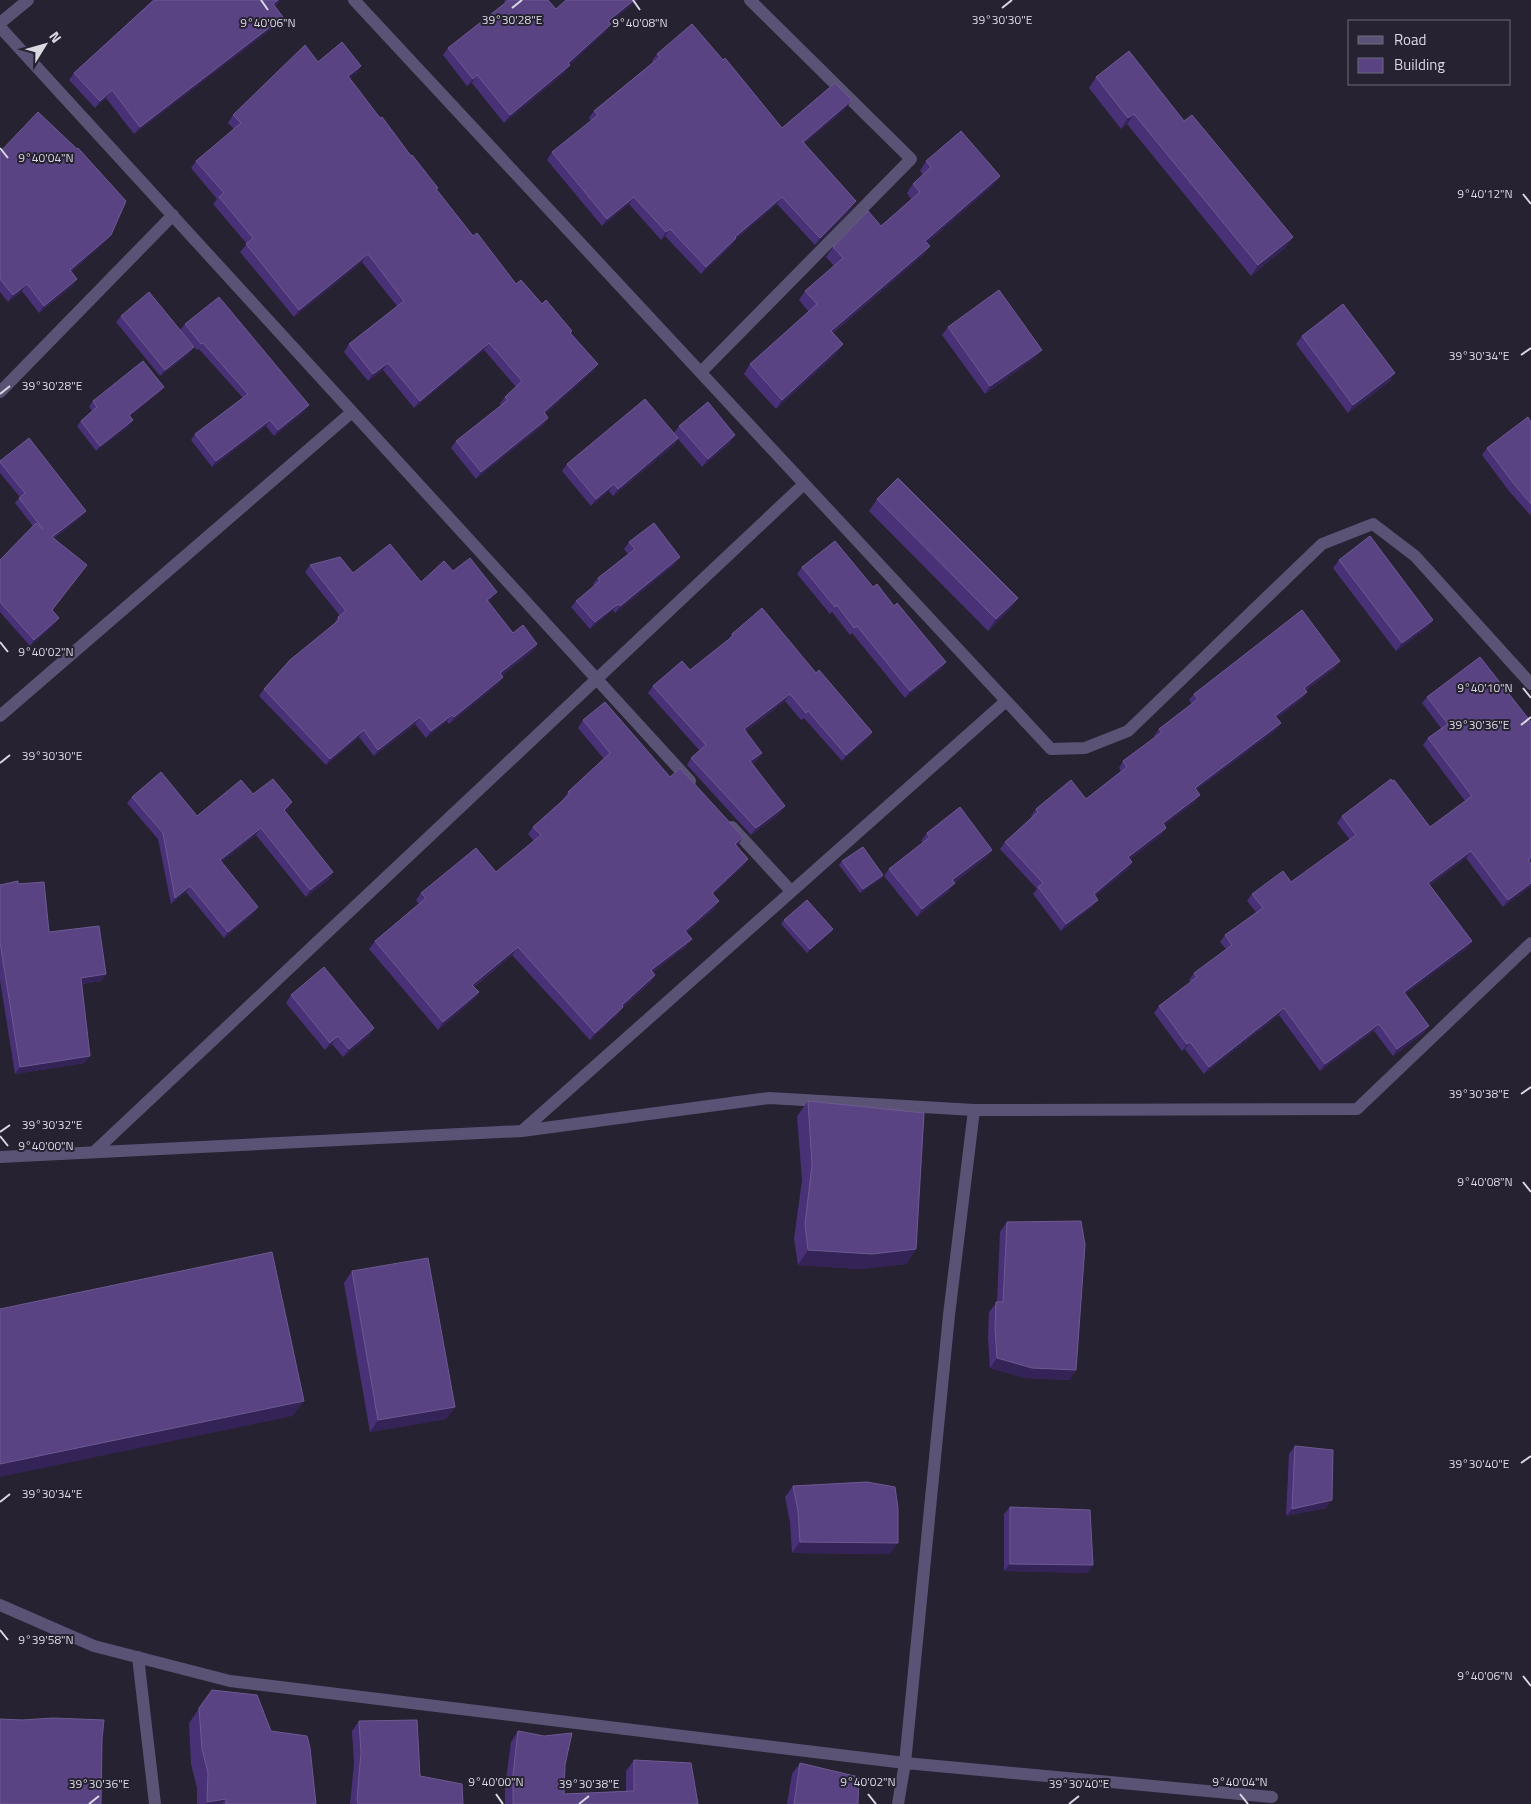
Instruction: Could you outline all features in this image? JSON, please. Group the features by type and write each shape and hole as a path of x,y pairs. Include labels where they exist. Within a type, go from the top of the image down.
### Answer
{"street":[{"path":"28,0 0,25 697,789"},
{"path":"354,0 1051,749 1085,748 1128,731 1322,544 1373,524 1415,556 1531,684"},
{"path":"700,372 911,159 750,0"},
{"path":"0,392 173,215"},
{"path":"0,716 352,412"},
{"path":"94,1152 804,484"},
{"path":"522,1130 1006,701"},
{"path":"724,818 791,892"},
{"path":"0,1157 522,1130 769,1098 974,1110 1357,1109 1531,943"},
{"path":"898,1804 906,1763 949,1315 974,1110"},
{"path":"0,1605 94,1646 230,1681 906,1763 1272,1797"},
{"path":"138,1657 155,1804"}],"building":[{"path":"154,0 278,0 273,4 283,17 140,127 112,90 100,101 74,73"},
{"path":"509,0 548,0 556,9 566,0 634,0 608,21 611,24 568,63 570,65 510,115 477,75 473,79 448,48"},
{"path":"692,24 723,60 725,58 782,128 835,83 852,100 803,142 856,201 820,238 782,197 735,237 706,267 670,229 666,232 634,197 607,219 552,152 598,115 594,111 660,57 657,54"},
{"path":"342,42 361,66 348,76 438,188 436,189 473,236 477,233 516,284 521,280 542,304 546,300 572,331 570,333 598,364 544,412 548,418 481,472 456,441 508,400 505,397 522,381 489,343 420,401 388,363 373,374 349,344 404,301 368,254 299,310 246,244 253,238 219,197 224,193 196,161 241,123 233,115 305,45 318,62"},
{"path":"1129,51 1184,121 1192,115 1293,237 1258,265 1134,114 1128,118 1096,77"},
{"path":"38,112 78,148 126,201 111,235 70,270 77,279 44,306 27,284 13,295 0,279 0,152"},
{"path":"961,131 1000,176 925,241 930,246 831,331 843,344 782,400 750,364 817,304 805,291 843,258 833,247 868,211 881,226 920,192 913,184 931,167 926,161"},
{"path":"999,290 1042,350 990,386 948,327"},
{"path":"149,292 194,347 165,370 121,316"},
{"path":"219,297 309,405 278,430 270,420 216,461 195,434 248,394 185,324"},
{"path":"1343,304 1395,373 1353,405 1302,336"},
{"path":"143,361 164,387 129,415 133,420 100,446 81,421 97,407 93,401"},
{"path":"645,399 678,438 618,489 614,484 596,499 567,464"},
{"path":"708,402 735,435 708,459 679,426"},
{"path":"1528,417 1531,422 1531,504 1487,448"},
{"path":"29,438 86,511 52,537 87,565 52,610 59,618 34,640 0,602 0,560 36,523 43,529 19,498 25,493 0,462"},
{"path":"898,478 1018,598 996,619 877,499"},
{"path":"654,523 680,557 620,606 618,604 595,622 576,601 600,581 598,578 635,549 629,542"},
{"path":"1370,536 1433,620 1402,643 1339,560"},
{"path":"835,541 873,587 877,584 894,606 897,603 946,662 910,691 857,626 854,628 837,605 835,607 802,567"},
{"path":"390,544 421,582 444,561 453,571 470,558 497,592 487,600 513,633 523,625 537,644 500,673 503,677 454,717 452,715 431,731 420,717 378,750 364,730 330,759 264,689 290,660 339,620 338,617 346,611 310,565 340,557 353,573"},
{"path":"762,608 816,673 819,670 872,732 846,755 808,711 806,713 790,694 744,729 762,753 750,761 785,806 756,828 691,758 706,745 653,686 682,661 690,670 733,636 732,634"},
{"path":"1302,610 1340,661 1304,688 1307,692 1275,716 1281,723 1195,788 1200,795 1163,823 1166,828 1128,857 1132,862 1094,894 1098,900 1066,924 1038,887 1043,883 1005,842 1038,812 1036,809 1071,780 1086,799 1127,767 1123,761 1162,732 1159,729 1198,699 1194,694"},
{"path":"1480,657 1531,722 1531,857 1528,859 1531,864 1531,883 1508,900 1471,851 1428,883 1472,941 1404,992 1429,1026 1397,1049 1379,1024 1325,1064 1284,1008 1209,1067 1190,1042 1187,1044 1159,1006 1197,977 1194,973 1232,945 1225,935 1263,908 1252,894 1283,871 1291,882 1356,835 1342,816 1391,779 1392,781 1394,780 1430,827 1472,796 1428,738 1448,724 1427,697"},
{"path":"605,702 670,777 680,768 743,837 735,844 748,859 712,893 719,901 685,931 692,939 651,970 655,975 595,1033 518,947 472,985 479,992 443,1022 375,941 426,898 421,893 476,848 496,872 541,835 533,827 570,794 568,792 610,753 583,720"},
{"path":"161,772 197,816 241,780 253,794 273,779 292,802 284,810 333,872 310,890 261,828 220,860 258,907 228,932 190,886 175,898 163,833 132,797"},
{"path":"960,807 992,850 952,880 955,883 922,909 889,869 930,837 927,833"},
{"path":"863,847 883,875 863,889 842,861"},
{"path":"18,881 18,884 44,882 49,932 99,926 106,974 81,978 90,1056 20,1067 0,942 0,885"},
{"path":"807,900 833,929 810,949 784,920"},
{"path":"324,967 374,1028 349,1049 338,1036 330,1043 291,995"},
{"path":"808,1101 924,1113 916,1249 872,1254 808,1250 805,1224 812,1165"},
{"path":"1081,1221 1085,1245 1076,1370 1032,1368 997,1358 996,1302 1003,1302 1007,1222"},
{"path":"272,1252 304,1401 0,1464 0,1309"},
{"path":"428,1258 455,1407 378,1420 352,1271"},
{"path":"1295,1446 1333,1450 1332,1500 1292,1509"},
{"path":"867,1482 895,1487 898,1508 898,1543 800,1542 798,1511 793,1486"},
{"path":"1010,1507 1090,1510 1093,1565 1010,1564"},
{"path":"212,1690 257,1695 271,1731 307,1736 316,1804 226,1804 226,1799 207,1802 208,1773 202,1749 199,1708"},
{"path":"53,1718 104,1720 101,1804 0,1804 0,1719"},
{"path":"417,1720 420,1776 462,1784 463,1804 358,1804 361,1753 359,1721"},
{"path":"518,1731 544,1736 572,1733 565,1765 564,1794 634,1791 634,1760 691,1763 698,1804 513,1804 513,1775"},
{"path":"800,1763 859,1777 858,1804 794,1804"}]}
